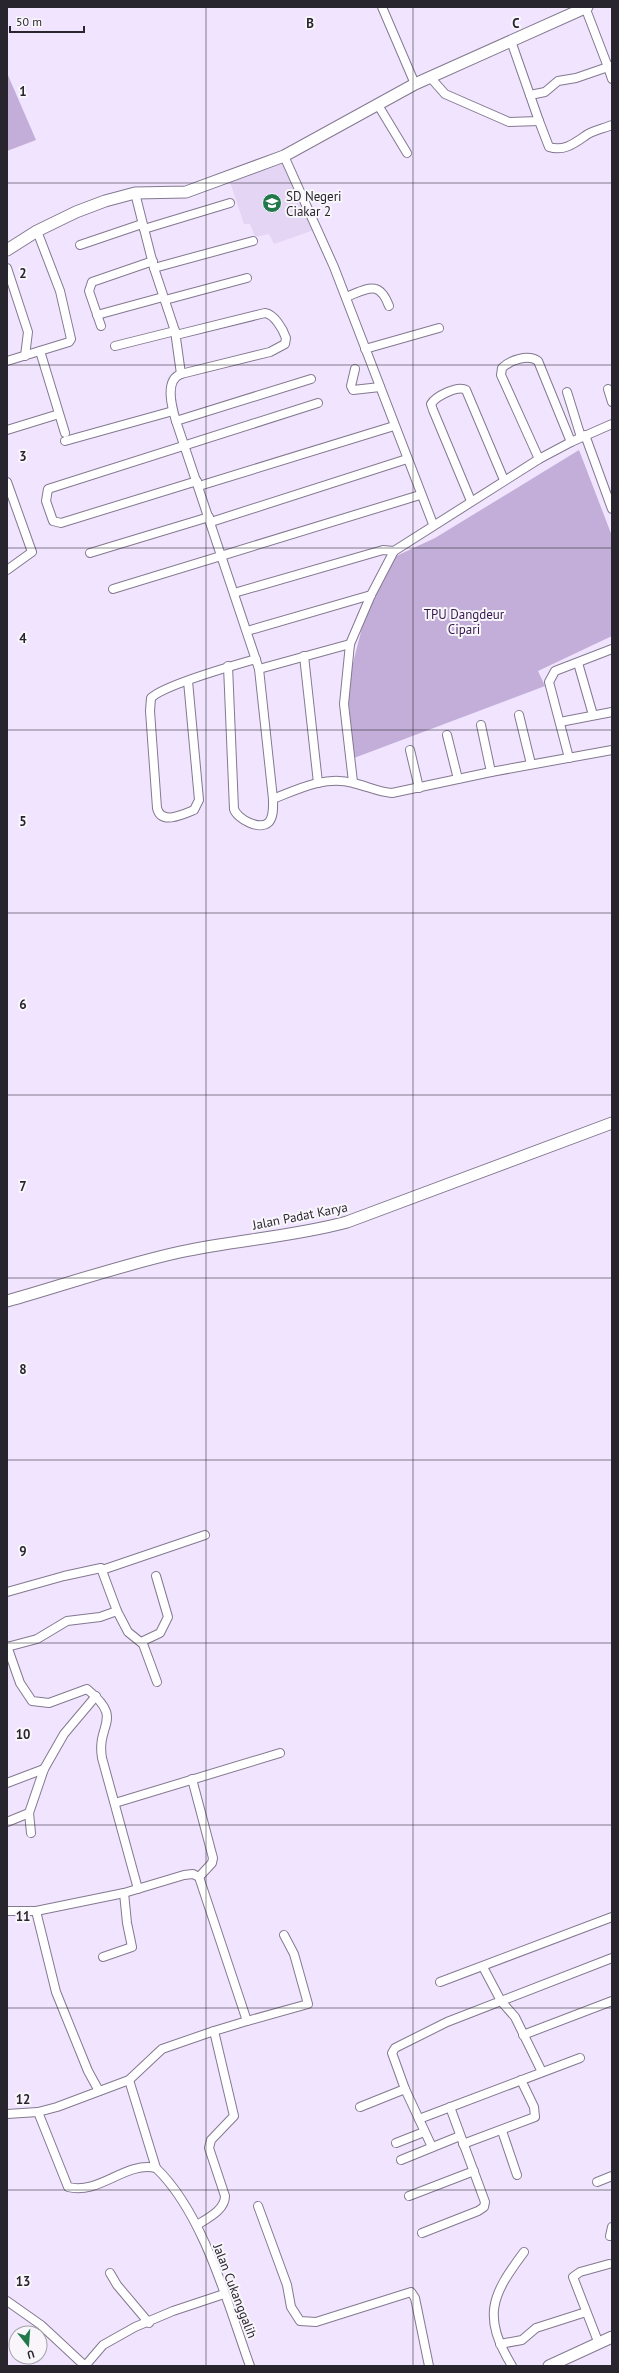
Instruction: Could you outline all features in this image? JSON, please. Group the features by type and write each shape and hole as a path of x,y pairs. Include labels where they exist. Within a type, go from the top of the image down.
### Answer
{"street":[{"path":"382,7 415,84"},
{"path":"7,250 37,232 76,212 134,193 186,192 284,156 415,84 585,7 610,67 612,79"},
{"path":"511,41 548,146 557,149 580,142 588,134 612,125"},
{"path":"530,95 545,92 558,81 576,78 610,67"},
{"path":"430,77 445,94 509,122 539,121"},
{"path":"378,105 407,153"},
{"path":"284,156 346,297 420,495 433,524"},
{"path":"134,193 164,298 176,333 180,374"},
{"path":"80,245 230,203"},
{"path":"7,361 69,342 72,337 60,291 37,232"},
{"path":"101,326 89,291 92,282 154,264 253,241"},
{"path":"7,268 28,332 25,356"},
{"path":"97,315 247,278"},
{"path":"346,297 369,288 376,288 383,292 389,306"},
{"path":"115,346 264,313 270,314 286,338 285,344 270,352 180,374 173,378 171,382 173,411 176,421 259,669 273,799 272,818 267,823 253,824 244,821 234,812 228,666"},
{"path":"365,349 439,328"},
{"path":"40,351 65,437 173,411"},
{"path":"539,459 502,375 502,368 508,363 524,358 532,358 538,361 571,442"},
{"path":"355,369 351,386 353,390 380,387"},
{"path":"176,421 311,379"},
{"path":"471,501 431,404 438,397 460,388 466,390 504,480"},
{"path":"608,389 612,402"},
{"path":"567,392 612,509"},
{"path":"318,402 48,489 46,501 50,515 53,521 61,523 394,426"},
{"path":"7,430 59,414"},
{"path":"352,782 344,704 350,644 371,595 394,551 433,524 539,459 583,436 612,425"},
{"path":"90,553 210,520 407,459"},
{"path":"7,482 32,552 7,570"},
{"path":"113,589 420,495"},
{"path":"234,593 383,550 394,551"},
{"path":"247,631 371,595"},
{"path":"259,669 350,644"},
{"path":"569,758 548,682 555,671 612,649"},
{"path":"304,656 318,783"},
{"path":"188,681 199,800 194,810 172,817 163,818 157,808 150,705 154,695 188,681 228,666 256,659"},
{"path":"578,663 593,716"},
{"path":"560,722 612,712"},
{"path":"519,715 531,764"},
{"path":"481,725 491,772"},
{"path":"447,735 458,779"},
{"path":"410,750 419,788"},
{"path":"273,799 318,783 352,782 379,792 392,793 531,764 612,750"},
{"name":"Jalan Padat Karya","path":"7,1301 142,1261 181,1252 321,1229 347,1222 612,1123"},
{"path":"7,1592 64,1576 99,1568 102,1570 205,1536"},
{"path":"102,1570 117,1611 128,1632 142,1642 157,1682"},
{"path":"142,1642 160,1633 168,1617 156,1576"},
{"path":"117,1611 100,1617 67,1621 37,1639 7,1646 20,1683 32,1701 48,1703 87,1689 104,1704 108,1724 100,1745 114,1803 138,1889"},
{"path":"31,1833 29,1813 44,1769 64,1734 96,1696"},
{"path":"114,1803 280,1753"},
{"path":"7,1783 44,1769"},
{"path":"192,1779 213,1858 212,1863 199,1878"},
{"path":"7,1822 29,1813"},
{"path":"7,1911 36,1911 124,1893 184,1875 193,1874 199,1878 247,2021"},
{"path":"103,1957 132,1947 127,1923 124,1893"},
{"path":"36,1911 56,1992 88,2071 99,2091"},
{"path":"440,1982 612,1917"},
{"path":"7,2114 38,2112 70,2103 129,2080 162,2050 214,2031 308,2004 294,1954 284,1935"},
{"path":"432,2147 405,2089 392,2054 395,2048 447,2022 612,1958"},
{"path":"483,1966 500,2001 515,2017 542,2072"},
{"path":"523,2035 612,2001"},
{"path":"197,2225 220,2209 225,2202 225,2196 209,2148 211,2140 234,2116 214,2031"},
{"path":"419,2120 580,2058"},
{"path":"129,2080 156,2168"},
{"path":"401,2160 432,2147 502,2131 535,2117 534,2107 521,2080"},
{"path":"360,2107 405,2089"},
{"path":"422,2233 484,2207 485,2202 450,2107"},
{"path":"38,2112 68,2187 84,2189 138,2168 149,2166 156,2168"},
{"path":"502,2131 517,2175"},
{"path":"396,2143 424,2132"},
{"name":"Jalan Cukanggalih","path":"156,2168 166,2177 197,2225 250,2366"},
{"path":"409,2196 474,2171"},
{"path":"597,2182 612,2176"},
{"path":"258,2206 285,2279 291,2307 300,2322 316,2322 392,2296 411,2292 415,2298 429,2366"},
{"path":"512,2366 500,2344 495,2328 494,2301 508,2273 524,2252"},
{"path":"599,2344 573,2277 580,2272 609,2264"},
{"path":"110,2273 117,2285 149,2323"},
{"path":"7,2300 41,2325 85,2366 103,2345 135,2327 149,2323 173,2311 224,2294"},
{"path":"500,2344 522,2340 536,2328 586,2312"},
{"path":"549,2366 612,2337"}],"shaded area":[{"name":"SD Negeri Ciakar 2","path":"290,161 317,229 274,244 269,234 255,237 250,224 244,224 230,182"}],"green space":[{"path":"7,73 36,140 7,151"},
{"name":"TPU Dangdeur Cipari","path":"579,450 612,536 612,636 538,671 545,686 354,758 347,686 369,601 392,558 435,538"}],"place":[{"name":"SD Negeri Ciakar 2","path":"272,203"}]}
